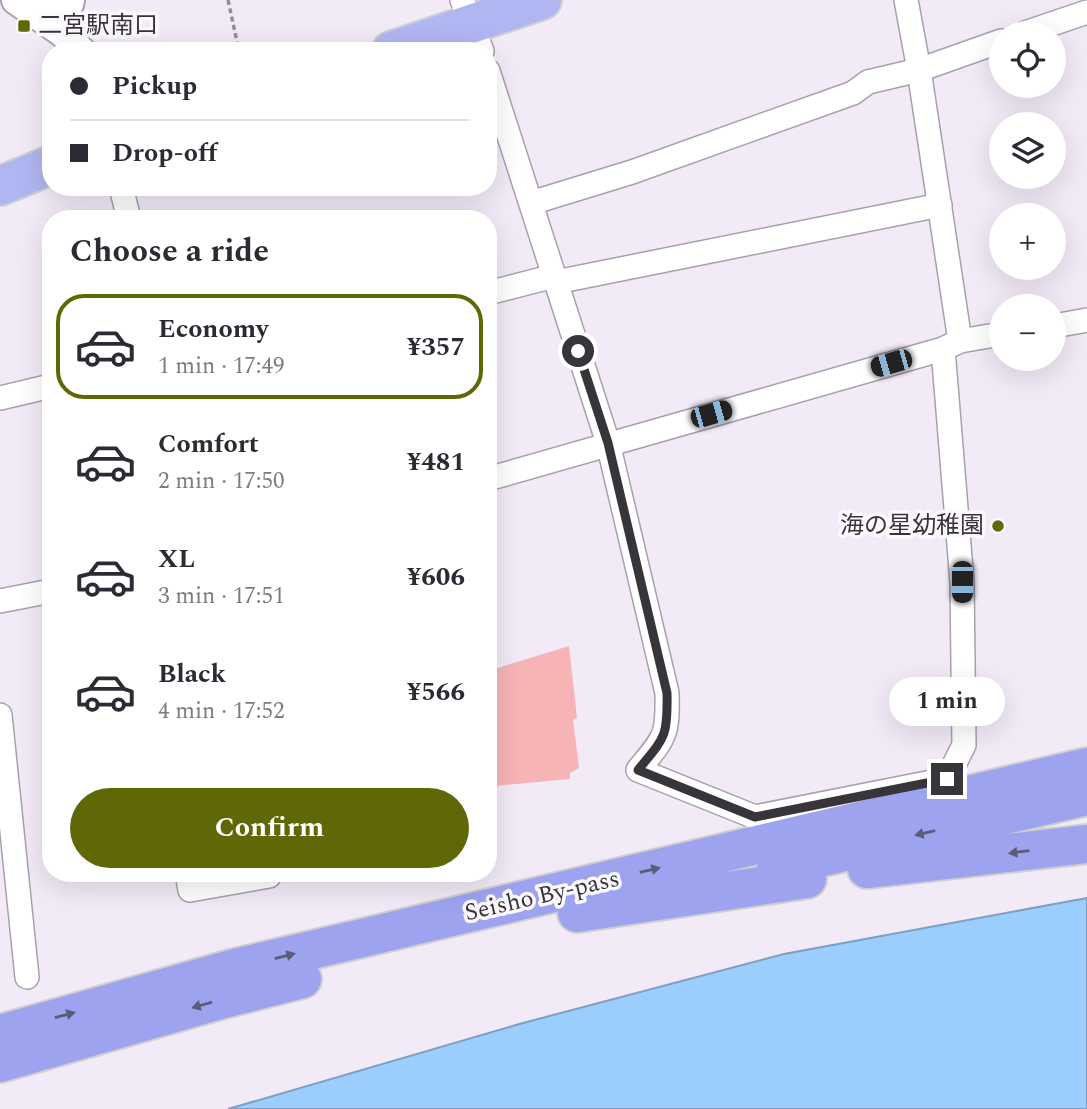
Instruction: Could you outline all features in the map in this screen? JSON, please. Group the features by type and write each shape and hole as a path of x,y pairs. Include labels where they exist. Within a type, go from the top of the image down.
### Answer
{"highway":[{"path":"419,42 542,0"},
{"path":"0,186 42,169"},
{"path":"944,800 1087,757"},
{"name":"Seisho By-pass","path":"0,1063 220,1000 404,953 577,914 874,831 944,800 1087,767"},
{"name":"Seisho By-pass","path":"0,1034 231,969 874,831 1087,796"},
{"path":"577,914 883,866 1087,844"}],"street":[{"path":"20,3 39,12 58,14 64,12 70,0"},
{"path":"70,0 81,42"},
{"path":"497,99 608,443 667,693 668,726 661,743 638,770 755,817 947,779 964,745 962,582 951,345 940,205 906,0"},
{"path":"20,3 73,42"},
{"path":"1060,21 1087,12"},
{"path":"531,203 632,172 853,93 868,82 919,70 989,45"},
{"path":"497,291 940,205"},
{"path":"1066,324 1087,320"},
{"path":"497,476 951,345 989,337"},
{"path":"0,398 42,388"},
{"path":"0,601 42,593"},
{"path":"0,715 27,977"},
{"path":"189,882 190,890 235,882"}],"path":[{"path":"228,0 237,42"}],"shaded area":[{"path":"569,646 579,768 570,773 570,779 497,786 497,668"}],"water":[{"path":"1087,898 1087,1109 228,1109 523,1023 784,954"}],"place":[{"name":"二宮駅南口","path":"24,26"},
{"name":"海の星幼稚園","path":"998,526"}],"route":[{"path":"578,351 608,443 667,693 668,726 661,743 638,770 755,817 947,779"}]}
